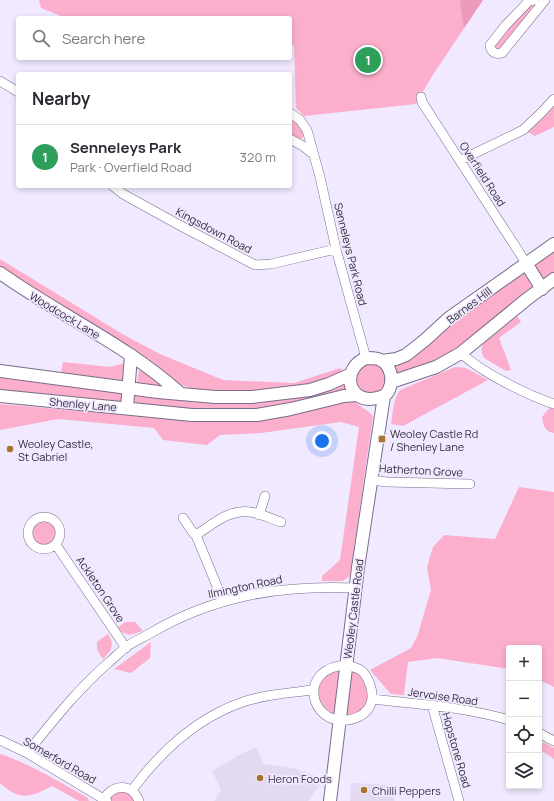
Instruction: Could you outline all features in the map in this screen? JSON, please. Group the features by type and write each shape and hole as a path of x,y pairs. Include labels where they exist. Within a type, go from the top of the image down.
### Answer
{"main road":[{"name":"Barnes Hill","path":"382,361 396,359 406,355 449,318 554,244"},
{"path":"526,263 542,289"},
{"name":"Woodcock Lane","path":"0,273 27,292 131,355 181,394"},
{"path":"392,382 436,367 461,353 554,279"},
{"path":"127,408 131,355"},
{"path":"361,397 376,399 384,396 390,387 392,382 390,372 385,363 382,361 378,359 366,358 359,361 354,366 351,374 352,388 361,397 370,402 375,409 380,422"},
{"name":"Shenley Lane","path":"0,371 181,394"},
{"path":"181,394 215,397 252,397 290,393 310,390 329,384 351,374"},
{"name":"Shenley Lane","path":"0,396 192,415 257,415 291,409 344,396 361,397"},
{"name":"Weoley Castle Road","path":"330,800 356,588 384,396"}],"street":[{"path":"534,0 529,1 505,26 490,45 491,50 498,54 502,53 545,0"},
{"path":"0,81 16,91"},
{"name":"Overfield Road","path":"421,97 422,102 526,263"},
{"path":"460,160 523,130 554,99"},
{"name":"Senneleys Park Road","path":"292,114 300,120 307,130 320,178 336,249 366,358"},
{"path":"292,140 313,154"},
{"name":"Kingsdown Road","path":"116,188 123,194 255,265 271,264 336,249"},
{"path":"461,353 480,367 506,382 554,404"},
{"name":"Hatherton Grove","path":"372,480 387,482 470,484"},
{"path":"259,515 265,496"},
{"path":"196,535 227,515 237,512 252,512 280,522"},
{"path":"183,518 196,535 224,601"},
{"name":"Ackleton Grove","path":"56,545 126,648"},
{"name":"Ilmington Road","path":"27,753 69,701 97,673 126,648 162,626 197,609 260,593 291,588 356,588"},
{"path":"347,665 363,671 371,686 372,699 369,708 360,717 340,721 329,717 322,712 314,699 313,690 316,680 324,671 335,666 347,665"},
{"path":"132,790 147,770 166,750 200,722 244,702 277,694 313,690"},
{"name":"Jervoise Road","path":"372,699 432,705 491,715 506,719"},
{"name":"Hopstone Road","path":"432,705 459,801"},
{"path":"542,735 554,741"},
{"name":"Somerford Road","path":"0,740 27,753 104,800"},
{"path":"104,800 114,788 124,788 132,790 139,801"}],"shaded area":[{"path":"39,0 483,0 432,76 416,104 304,116 296,108 294,45 292,45 292,16 61,16 41,8"},
{"path":"462,0 483,0 464,28 460,3"},
{"path":"542,0 497,53 491,44 530,3"},
{"path":"554,104 554,127 535,136 526,131"},
{"path":"292,116 301,123 304,136 299,140 292,138"},
{"path":"554,249 554,273 519,299 454,353 435,363 397,377 393,365"},
{"path":"0,259 124,335 160,354 223,380 294,383 340,368 343,371 323,383 251,395 194,390 177,383 0,268"},
{"path":"517,316 521,322 499,338 511,370 506,371 484,358 482,348 483,344"},
{"path":"63,362 110,367 125,363 124,380 120,382 61,373"},
{"path":"372,364 378,365 386,373 386,385 378,393 372,394 366,393 358,385 357,379 358,373 366,365"},
{"path":"455,367 466,368 488,380 403,426 391,424 395,402 400,390"},
{"path":"139,370 155,378 163,386 137,384"},
{"path":"0,377 188,401 230,402 275,400 315,394 347,383 351,392 259,412 191,411 157,406 0,390"},
{"path":"344,401 355,401 373,416 350,576 343,581 322,581 322,576 340,560 359,427 341,422 261,433 220,435 207,445 163,440 154,428 58,419 0,430 0,404 210,422 245,421"},
{"path":"550,407 554,408 554,433 547,430 542,420 542,417"},
{"path":"519,487 554,492 554,687 542,681 542,645 506,645 506,669 437,658 408,662 404,695 391,694 370,670 411,648 417,637 431,590 427,567 433,547 444,535 495,539"},
{"path":"45,520 54,524 58,533 54,542 45,546 36,542 32,533 36,524"},
{"path":"125,622 135,622 143,631 132,634 123,633 117,628"},
{"path":"108,634 112,647 103,659 97,650 97,642"},
{"path":"151,642 150,658 131,673 114,669"},
{"path":"344,668 339,718 324,711 315,693 325,674"},
{"path":"350,669 364,677 368,685 370,700 358,716 344,718"},
{"path":"543,742 554,748 554,759 542,751"},
{"path":"256,747 264,764 293,768 324,779 308,801 214,801 221,790 212,771"},
{"path":"0,754 45,774 88,798 89,801 79,801 52,786 31,795 25,796 13,793 0,783"},
{"path":"351,783 391,785 395,801 350,801"},
{"path":"123,789 137,801 108,801 108,794"}],"place":[{"name":"Senneleys Park","path":"368,60"},
{"name":"Weoley Castle Rd / Shenley Lane","path":"382,439"},
{"name":"Weoley Castle, St Gabriel","path":"10,449"},
{"name":"Heron Foods","path":"260,778"},
{"name":"Chilli Peppers","path":"364,790"}]}
